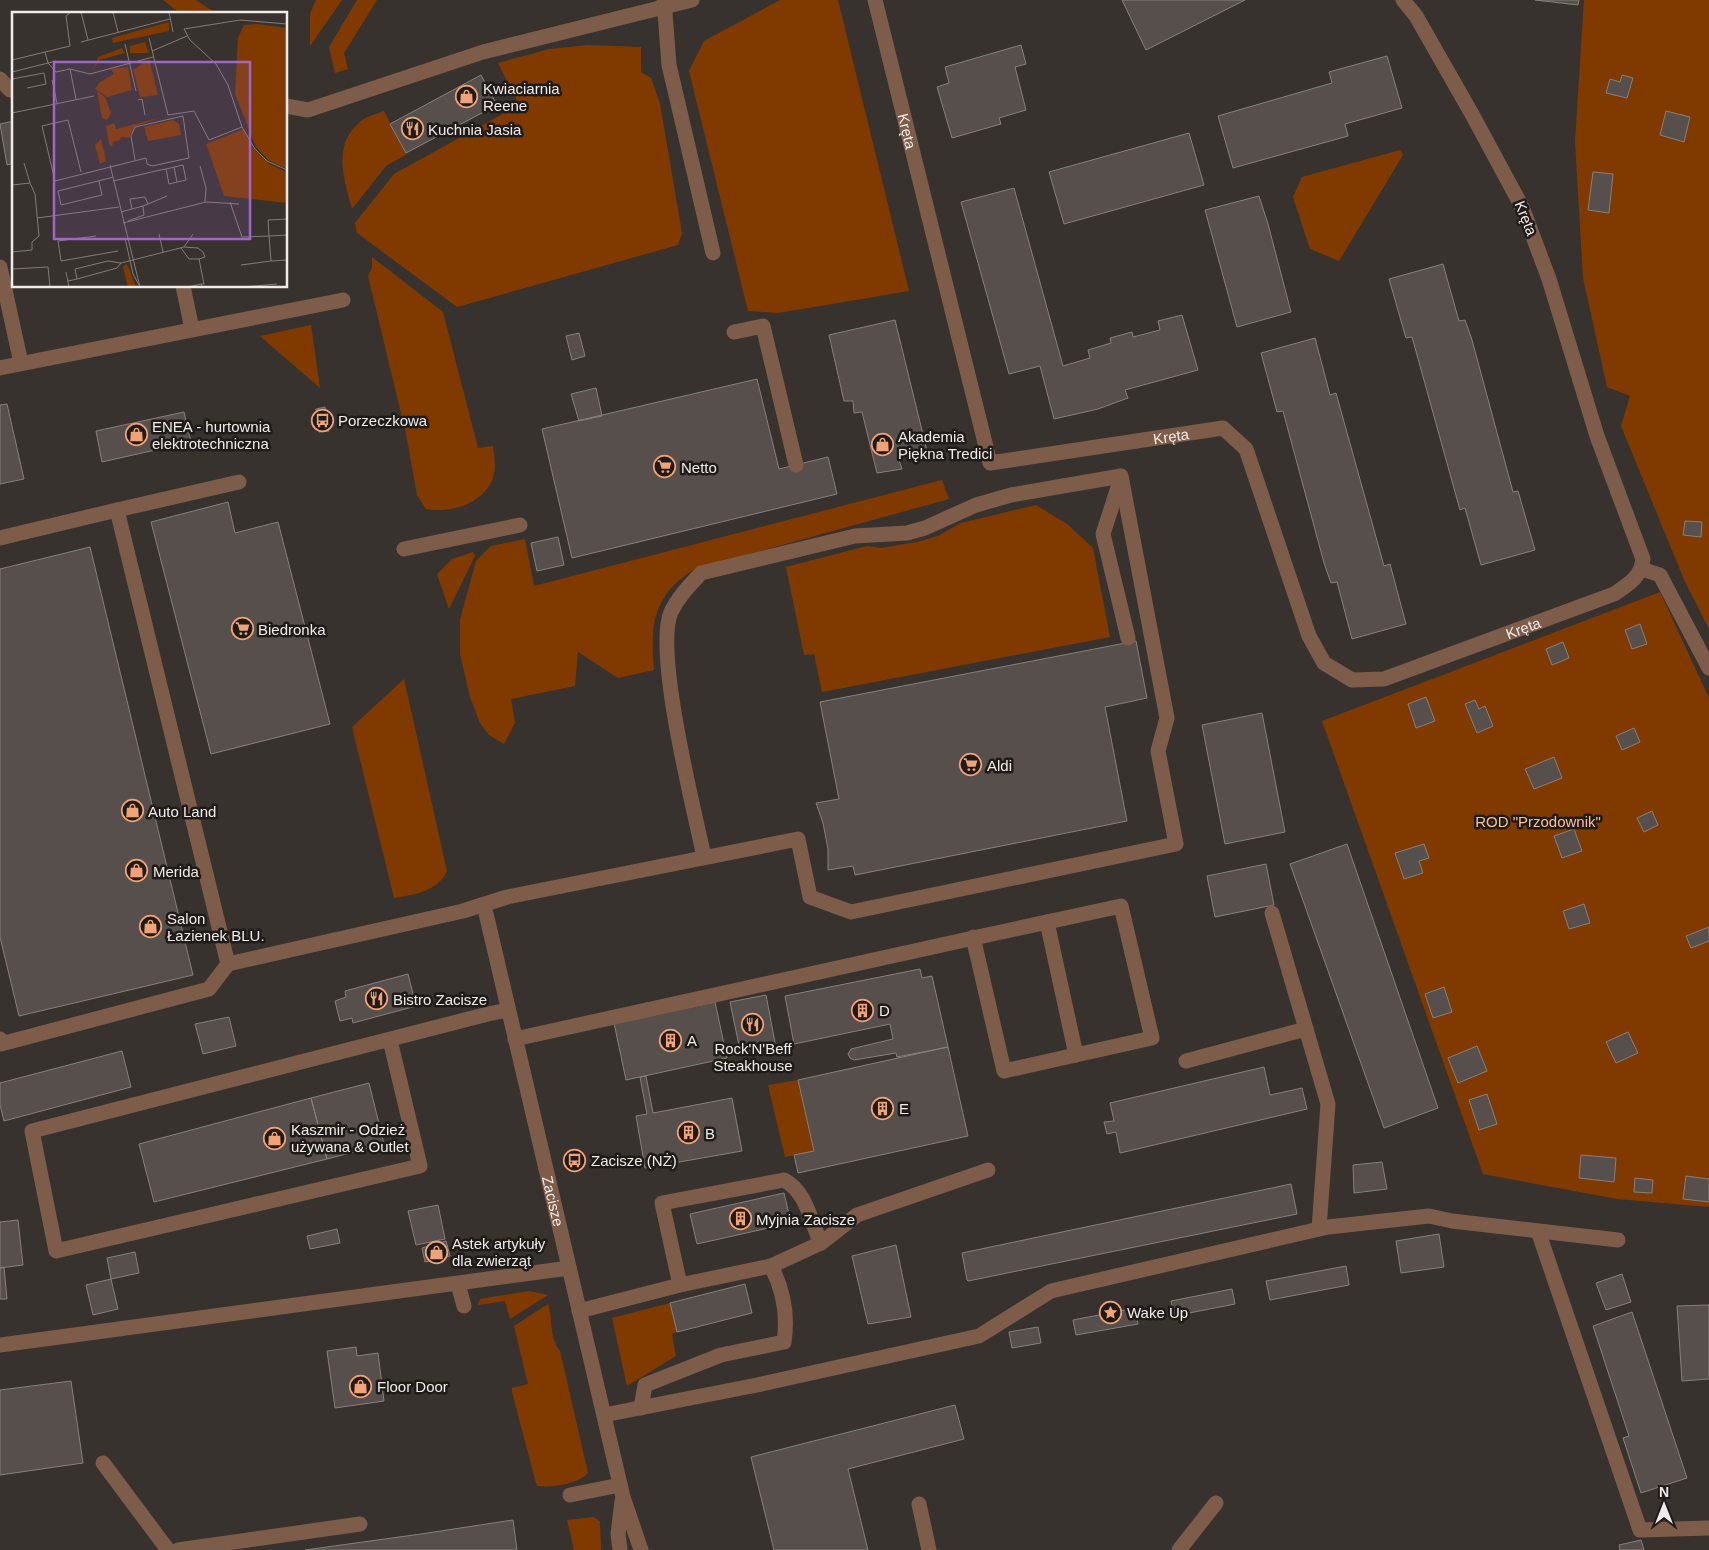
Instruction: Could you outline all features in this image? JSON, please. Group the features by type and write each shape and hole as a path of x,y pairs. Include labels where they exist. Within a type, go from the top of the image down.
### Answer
{"street":[{"path":"288,106 308,110 484,52 665,3 692,0"},
{"name":"Kręta","path":"875,0 990,463 1223,428 1246,449 1309,636 1324,663 1352,680 1384,679 1614,594 1633,581 1642,569 1643,559 1597,436 1549,280 1522,207 1487,139 1416,16 1403,0"},
{"path":"665,3 668,65 713,253"},
{"path":"0,79 12,90"},
{"path":"0,267 21,363"},
{"path":"183,288 192,329"},
{"path":"0,368 343,300"},
{"path":"734,332 763,326 796,465"},
{"path":"1122,476 1103,534 1128,638"},
{"path":"0,1038 1,1044 209,989 228,964 484,905 507,897 798,839 810,897 851,912 1176,844 1158,751 1167,718 1122,476"},
{"path":"704,857 674,708 666,645 671,613 685,591 701,573 855,536 907,533 926,528 976,505 1011,495 1122,476"},
{"path":"0,538 239,482"},
{"path":"117,510 228,964"},
{"path":"404,550 520,525"},
{"path":"1642,569 1660,575 1709,668"},
{"name":"Zacisze","path":"484,905 621,1491 641,1550"},
{"path":"515,1039 974,937 1122,906 1152,1038 1004,1071 974,937"},
{"path":"1272,913 1328,1104 1319,1229"},
{"path":"1047,922 1076,1055"},
{"path":"390,1040 420,1166 56,1251 32,1131 508,1010"},
{"path":"1186,1061 1306,1030"},
{"path":"580,1311 680,1285 771,1266 820,1243 857,1215 988,1170"},
{"path":"680,1285 662,1203 784,1180 795,1185 806,1203 820,1243"},
{"path":"604,1415 979,1336 1051,1291 1319,1229 1429,1216 1618,1240"},
{"path":"1538,1231 1640,1530 1709,1528"},
{"path":"641,1408 645,1385 720,1355 784,1342 787,1322 778,1279 771,1266"},
{"path":"0,1345 569,1268"},
{"path":"458,1284 464,1306"},
{"path":"103,1463 168,1550"},
{"path":"570,1495 621,1491"},
{"name":"Zacisze","path":"620,1550 618,1534 621,1491"},
{"path":"1179,1550 1216,1503"},
{"path":"918,1504 929,1550"},
{"path":"178,1550 360,1524"}],"green space":[{"path":"163,0 196,0 214,12 178,12"},
{"path":"316,0 342,0 310,46 310,14"},
{"path":"357,0 377,0 344,53 348,69 335,73 329,47"},
{"path":"780,0 838,0 909,291 778,313 748,311 689,71 704,41"},
{"path":"1584,0 1709,0 1709,629 1685,582 1621,426 1630,396 1607,387 1583,278 1575,141"},
{"path":"588,45 641,47 641,72 651,78 660,104 682,233 678,245 457,307 357,233 355,223 394,174 519,105 498,63 549,49"},
{"path":"384,111 407,154 386,166 352,209 342,163 346,141 351,131 362,120"},
{"path":"1400,150 1403,155 1339,261 1310,249 1293,197 1302,177"},
{"path":"372,257 443,312 478,448 493,446 495,471 490,484 477,499 457,508 447,510 426,509 417,495 406,434 368,276 372,268"},
{"path":"311,325 320,388 260,336"},
{"path":"942,480 949,499 695,569 670,589 657,612 653,639 654,670 618,678 578,652 575,686 511,699 515,723 504,744 489,735 480,723 470,697 460,654 460,620 476,561 491,546 525,539 534,586"},
{"path":"1036,505 1067,524 1093,548 1110,637 822,692 814,654 804,655 786,567 867,546 881,548 917,542 938,536 961,523"},
{"path":"473,552 475,556 449,609 437,574 452,559"},
{"name":"ROD \"Przodownik\"","path":"1660,592 1709,698 1709,1207 1617,1199 1483,1174 1322,721"},
{"path":"404,679 447,871 443,878 432,888 394,898 352,727"},
{"path":"798,1080 814,1151 785,1157 768,1085"},
{"path":"529,1291 548,1295 510,1319 505,1301 478,1305 480,1299"},
{"path":"670,1303 677,1332 672,1334 676,1356 627,1386 612,1318"},
{"path":"548,1304 554,1340 560,1351 588,1473 578,1480 557,1486 537,1486 512,1392 512,1388 528,1384 514,1326"},
{"path":"594,1517 600,1522 601,1550 574,1550 567,1520"}],"building":[{"path":"1122,0 1245,0 1146,50"},
{"path":"1535,0 1579,0 1578,5"},
{"path":"1021,45 1026,64 1015,67 1026,110 999,118 1001,124 952,138 937,87 949,83 945,67"},
{"path":"1387,56 1402,108 1345,124 1348,136 1233,168 1218,116 1332,83 1329,72"},
{"path":"481,75 497,105 406,153 390,124"},
{"path":"1622,75 1633,78 1627,98 1606,93 1610,79 1620,82"},
{"path":"1666,111 1690,117 1684,142 1660,135"},
{"path":"12,121 12,164 7,165 0,124"},
{"path":"1189,133 1204,185 1064,224 1049,172"},
{"path":"1593,172 1613,174 1609,213 1588,210"},
{"path":"1014,188 1063,366 1090,358 1088,350 1111,343 1110,338 1132,332 1133,337 1160,330 1158,321 1182,315 1198,370 1125,390 1128,398 1098,409 1054,419 1040,366 1009,374 961,202"},
{"path":"1259,196 1291,312 1237,327 1205,210"},
{"path":"1443,264 1459,321 1465,320 1472,340 1513,492 1518,491 1535,550 1481,565 1465,508 1460,510 1412,337 1406,338 1389,279"},
{"path":"895,320 927,451 898,457 902,469 877,473 862,412 854,413 853,401 844,401 829,335"},
{"path":"579,333 585,356 572,360 566,336"},
{"path":"1315,338 1330,395 1336,393 1384,566 1390,564 1406,624 1352,639 1337,582 1331,583 1324,563 1283,411 1277,412 1261,353"},
{"name":"Netto","path":"757,379 779,469 828,457 837,494 572,558 542,429"},
{"path":"596,388 602,416 579,421 571,394"},
{"path":"7,404 24,479 0,484 0,405"},
{"path":"325,407 329,431 319,432 316,409"},
{"path":"184,412 191,442 102,462 96,431"},
{"name":"Biedronka","path":"228,502 235,533 278,522 330,724 211,754 151,522"},
{"path":"1685,521 1702,522 1701,537 1683,535"},
{"path":"558,537 564,565 537,571 531,543"},
{"path":"90,547 193,975 19,1016 0,937 0,569"},
{"path":"1640,624 1647,644 1632,649 1625,630"},
{"path":"1136,641 1147,698 1105,707 1127,821 855,875 853,866 828,870 828,849 823,823 816,803 839,799 820,702"},
{"path":"1563,642 1569,658 1552,665 1546,649"},
{"path":"1426,697 1435,721 1416,728 1408,704"},
{"path":"1475,700 1479,709 1485,706 1493,726 1477,733 1465,704"},
{"path":"1262,713 1285,832 1225,844 1202,725"},
{"path":"1634,728 1640,742 1622,750 1616,736"},
{"path":"1554,757 1562,778 1534,789 1525,769"},
{"path":"1652,811 1658,825 1644,832 1637,818"},
{"path":"1574,829 1582,851 1562,858 1554,836"},
{"path":"1347,844 1438,1108 1384,1128 1290,864"},
{"path":"1424,844 1429,858 1419,861 1423,873 1404,879 1395,853"},
{"path":"1266,864 1274,905 1215,917 1207,876"},
{"path":"1584,904 1590,923 1569,929 1563,911"},
{"path":"1709,927 1709,941 1691,948 1686,936"},
{"name":"D","path":"920,969 922,978 932,976 948,1047 897,1057 896,1053 854,1060 850,1058 848,1054 851,1049 893,1039 890,1024 794,1044 785,996"},
{"name":"Bistro Zacisze","path":"408,974 416,1006 353,1023 352,1018 340,1021 335,1001 346,997 345,991"},
{"path":"1444,987 1452,1012 1433,1018 1425,994"},
{"name":"Rock'N'Beff Steakhouse","path":"766,995 776,1048 741,1055 730,1002"},
{"name":"A","path":"715,1002 727,1058 626,1080 614,1023"},
{"path":"229,1017 236,1046 203,1054 195,1024"},
{"path":"1628,1032 1638,1053 1616,1063 1606,1042"},
{"path":"1477,1046 1487,1071 1458,1083 1448,1058"},
{"name":"E","path":"948,1047 968,1136 798,1173 794,1155 814,1151 798,1080"},
{"path":"122,1051 131,1087 4,1121 0,1105 0,1083"},
{"path":"1264,1067 1270,1095 1302,1088 1307,1109 1120,1153 1116,1132 1107,1134 1104,1122 1114,1121 1110,1103"},
{"name":"B","path":"646,1076 653,1113 732,1098 742,1151 645,1168 636,1116 647,1114 640,1077"},
{"path":"369,1083 384,1144 327,1159 311,1098"},
{"path":"1487,1094 1497,1124 1479,1130 1469,1100"},
{"path":"311,1098 327,1159 154,1202 139,1144"},
{"path":"1581,1155 1616,1158 1614,1182 1579,1178"},
{"path":"1382,1162 1387,1189 1354,1193 1353,1165"},
{"path":"1686,1176 1709,1179 1709,1202 1683,1199"},
{"path":"1635,1178 1653,1180 1652,1193 1634,1192"},
{"path":"1291,1184 1297,1214 967,1280 962,1253"},
{"name":"Myjnia Zacisze","path":"784,1193 791,1223 697,1244 690,1214"},
{"path":"438,1205 445,1239 416,1245 408,1211"},
{"path":"18,1220 23,1265 0,1268 0,1222"},
{"path":"337,1229 340,1243 310,1249 307,1236"},
{"path":"1439,1234 1444,1267 1401,1273 1396,1241"},
{"name":"Astek artykuły dla zwierząt","path":"446,1241 450,1256 425,1262 422,1248"},
{"path":"896,1245 911,1317 868,1324 852,1256"},
{"path":"135,1252 139,1273 111,1279 107,1258"},
{"path":"1346,1266 1349,1285 1270,1300 1266,1281"},
{"path":"4,1267 7,1299 0,1299 0,1268"},
{"path":"1622,1274 1631,1302 1606,1310 1596,1283"},
{"path":"111,1279 118,1309 93,1315 86,1285"},
{"path":"745,1284 752,1313 677,1332 670,1303"},
{"path":"1232,1289 1235,1304 1174,1316 1171,1301"},
{"path":"1709,1305 1709,1379 1682,1381 1677,1306"},
{"path":"1135,1308 1138,1324 1076,1335 1073,1320"},
{"path":"1632,1312 1687,1478 1641,1493 1623,1438 1629,1436 1593,1326"},
{"path":"1038,1327 1041,1343 1012,1348 1009,1332"},
{"path":"356,1347 357,1356 378,1353 384,1401 335,1408 327,1351"},
{"path":"71,1381 83,1463 0,1475 0,1390"},
{"path":"955,1405 964,1439 848,1469 868,1550 774,1550 751,1457"},
{"path":"513,1520 517,1550 305,1550 421,1534"},
{"path":"1641,1540 1644,1550 1620,1550 1619,1545"}],"place":[{"name":"Kwiaciarnia Reene","path":"467,97"},
{"name":"Kuchnia Jasia","path":"412,129"},
{"name":"Porzeczkowa","path":"322,420"},
{"name":"ENEA - hurtownia elektrotechniczna","path":"136,435"},
{"name":"Akademia Piękna Tredici","path":"882,445"},
{"name":"Netto","path":"665,467"},
{"name":"Biedronka","path":"242,629"},
{"name":"Aldi","path":"971,765"},
{"name":"Auto Land","path":"132,811"},
{"name":"Merida","path":"137,871"},
{"name":"Salon Łazienek BLU.","path":"151,927"},
{"name":"Bistro Zacisze","path":"377,999"},
{"name":"D","path":"863,1010"},
{"name":"Rock'N'Beff Steakhouse","path":"753,1025"},
{"name":"A","path":"671,1040"},
{"name":"E","path":"883,1108"},
{"name":"B","path":"689,1133"},
{"name":"Kaszmir - Odzież używana & Outlet","path":"275,1138"},
{"name":"Zacisze (NŻ)","path":"575,1160"},
{"name":"Myjnia Zacisze","path":"740,1219"},
{"name":"Astek artykuły dla zwierząt","path":"436,1252"},
{"name":"Wake Up","path":"1111,1312"},
{"name":"Floor Door","path":"361,1386"}]}
